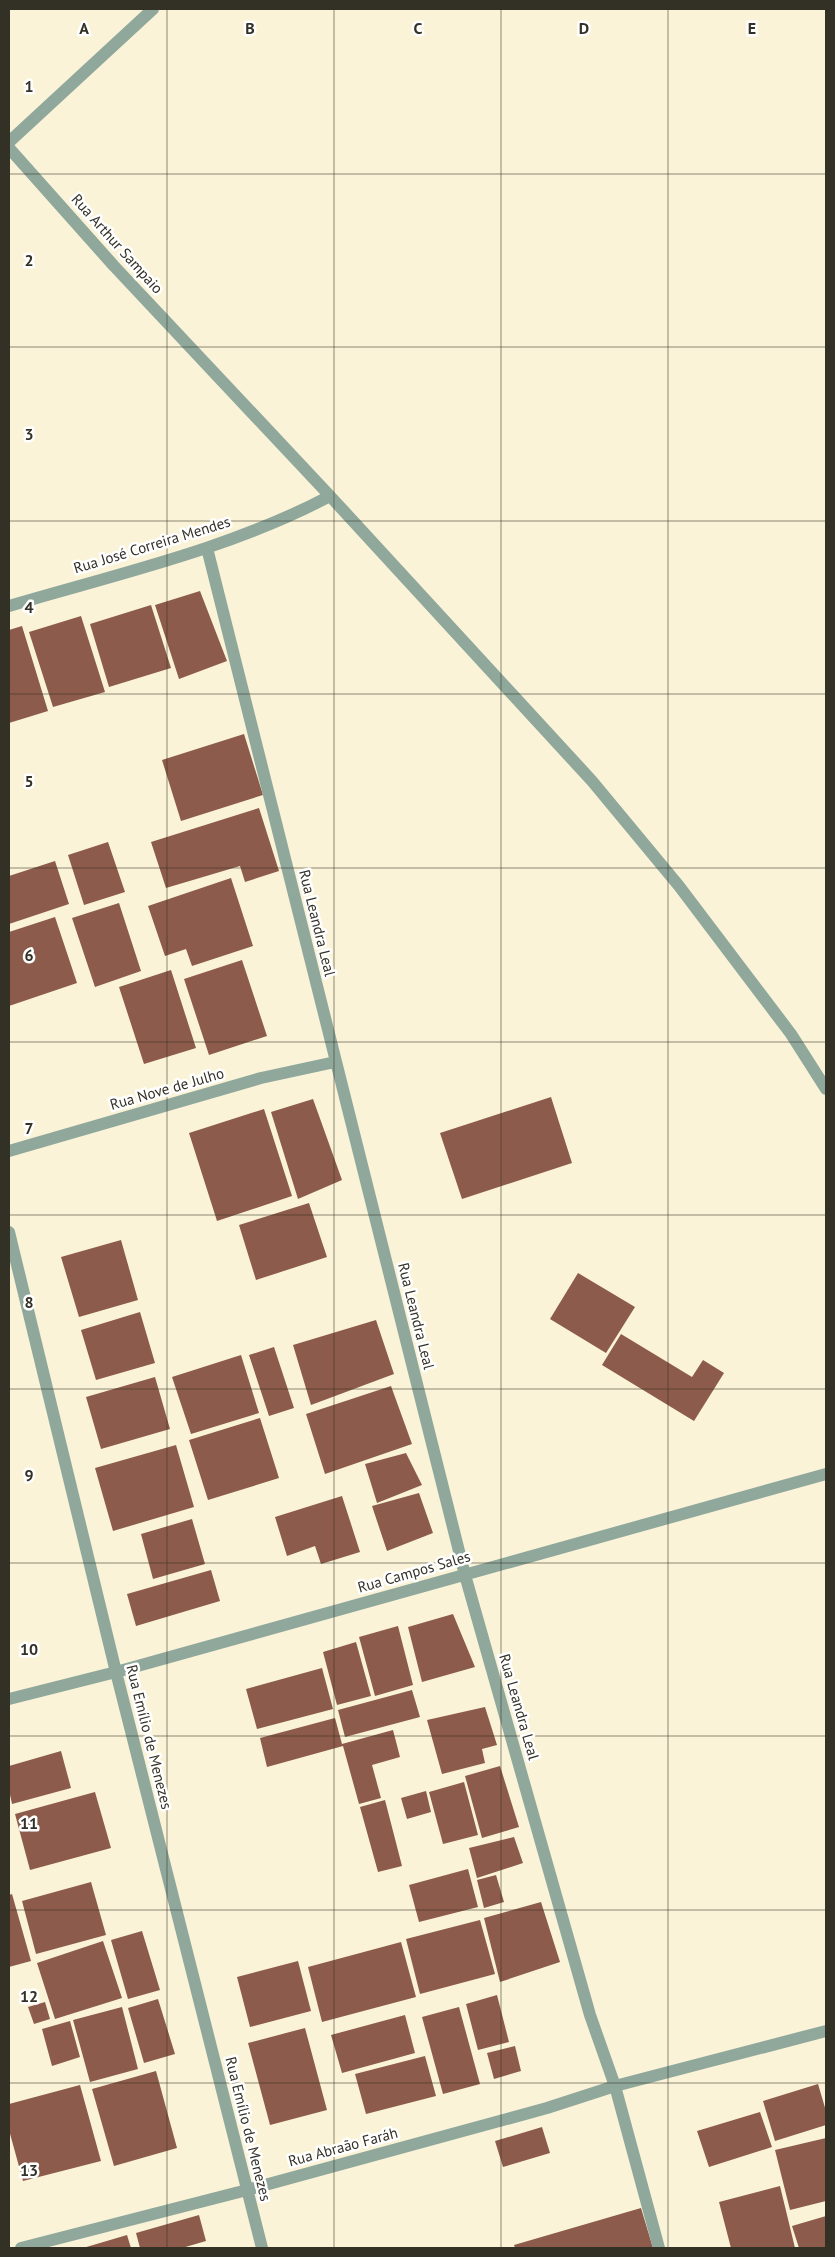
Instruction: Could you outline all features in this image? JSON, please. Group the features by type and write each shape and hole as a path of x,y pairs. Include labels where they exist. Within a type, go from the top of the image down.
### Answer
{"street":[{"path":"9,142 153,9"},
{"name":"Rua Arthur Sampaio","path":"9,148 592,782 697,910 791,1034 826,1089"},
{"name":"Rua José Correira Mendes","path":"9,606 207,548 304,510 330,496"},
{"name":"Rua Leandra Leal","path":"207,548 465,1575 590,2015 615,2086 658,2248"},
{"name":"Rua Nove de Julho","path":"9,1151 261,1078 335,1062"},
{"name":"Rua Emílio de Menezes","path":"9,1232 116,1672 262,2248"},
{"name":"Rua Campos Sales","path":"9,1699 116,1672 826,1474"},
{"name":"Rua Abraão Faráh","path":"21,2248 247,2190 547,2108 615,2086 826,2031"}],"building":[{"path":"200,591 227,661 179,679 155,605"},
{"path":"151,605 171,668 109,687 90,624"},
{"path":"81,616 105,692 53,707 29,632"},
{"path":"22,626 48,711 9,723 9,630"},
{"path":"244,734 263,795 181,821 162,760"},
{"path":"259,808 279,871 245,882 240,866 166,888 151,842"},
{"path":"108,842 125,892 84,905 68,855"},
{"path":"55,861 69,904 9,924 9,876"},
{"path":"231,878 253,946 192,966 186,949 165,956 148,906"},
{"path":"119,903 141,971 95,987 72,918"},
{"path":"55,917 77,983 9,1006 9,932"},
{"path":"242,960 267,1036 209,1055 184,979"},
{"path":"171,970 196,1048 144,1064 119,987"},
{"path":"551,1097 572,1163 462,1199 440,1133"},
{"path":"313,1099 342,1180 298,1199 271,1112"},
{"path":"264,1109 292,1196 217,1221 189,1133"},
{"path":"309,1203 327,1257 256,1280 239,1225"},
{"path":"121,1240 138,1300 79,1317 61,1257"},
{"path":"578,1273 635,1307 606,1353 550,1319"},
{"path":"140,1312 155,1363 96,1380 81,1330"},
{"path":"376,1320 394,1374 311,1405 293,1345"},
{"path":"621,1334 692,1377 703,1360 724,1373 694,1421 602,1365"},
{"path":"274,1347 294,1408 269,1416 249,1355"},
{"path":"241,1355 259,1413 191,1434 172,1377"},
{"path":"155,1377 170,1429 101,1449 86,1397"},
{"path":"391,1386 412,1444 325,1474 306,1414"},
{"path":"260,1418 279,1478 208,1500 189,1440"},
{"path":"176,1445 194,1507 113,1531 95,1468"},
{"path":"406,1453 422,1485 377,1503 365,1464"},
{"path":"419,1493 433,1533 387,1551 372,1506"},
{"path":"342,1496 360,1552 321,1564 315,1546 287,1556 275,1517"},
{"path":"192,1519 205,1564 153,1579 141,1534"},
{"path":"211,1570 220,1601 136,1626 127,1594"},
{"path":"453,1614 475,1667 422,1682 408,1627"},
{"path":"398,1626 413,1685 375,1696 359,1637"},
{"path":"356,1642 371,1696 337,1705 323,1652"},
{"path":"322,1668 333,1709 257,1729 246,1689"},
{"path":"412,1690 420,1717 345,1737 338,1710"},
{"path":"485,1707 497,1745 482,1749 485,1763 442,1774 427,1720"},
{"path":"335,1718 342,1744 393,1730 400,1757 372,1765 381,1798 359,1804 343,1746 267,1767 260,1738"},
{"path":"61,1751 71,1788 12,1804 9,1790 9,1766"},
{"path":"500,1766 519,1827 482,1838 465,1776"},
{"path":"464,1782 478,1835 443,1844 429,1792"},
{"path":"426,1791 431,1812 407,1819 401,1798"},
{"path":"95,1792 111,1848 30,1870 15,1814"},
{"path":"385,1800 402,1866 378,1872 360,1807"},
{"path":"514,1837 523,1863 477,1878 469,1848"},
{"path":"468,1869 478,1907 419,1922 409,1885"},
{"path":"496,1875 504,1902 484,1908 477,1880"},
{"path":"91,1882 106,1935 36,1954 22,1901"},
{"path":"12,1894 31,1961 9,1967 9,1895"},
{"path":"541,1902 560,1962 500,1982 484,1918"},
{"path":"480,1920 495,1974 420,1994 406,1939"},
{"path":"142,1931 160,1990 128,1999 111,1940"},
{"path":"103,1941 122,1998 55,2019 37,1963"},
{"path":"401,1942 416,1997 322,2022 308,1967"},
{"path":"298,1961 311,2011 250,2027 237,1977"},
{"path":"497,1995 509,2042 478,2050 466,2004"},
{"path":"158,1999 175,2054 144,2063 128,2008"},
{"path":"45,2002 50,2019 34,2024 28,2007"},
{"path":"122,2007 138,2069 90,2082 73,2020"},
{"path":"459,2007 480,2084 443,2094 422,2017"},
{"path":"405,2015 415,2053 342,2073 331,2035"},
{"path":"70,2021 80,2057 52,2066 42,2029"},
{"path":"305,2028 327,2110 270,2125 248,2043"},
{"path":"515,2046 521,2071 494,2079 487,2053"},
{"path":"425,2056 436,2096 366,2114 355,2074"},
{"path":"156,2071 177,2148 114,2166 92,2089"},
{"path":"818,2084 826,2111 826,2125 775,2141 763,2101"},
{"path":"80,2085 101,2161 23,2181 9,2130 9,2104"},
{"path":"760,2112 772,2147 709,2167 697,2131"},
{"path":"542,2127 550,2153 503,2167 495,2141"},
{"path":"826,2138 826,2201 790,2210 775,2150"},
{"path":"780,2186 795,2248 731,2248 719,2202"},
{"path":"641,2208 653,2248 515,2248 514,2245"},
{"path":"199,2215 206,2241 182,2248 140,2248 136,2233"},
{"path":"826,2216 826,2248 799,2248 792,2226"},
{"path":"127,2235 131,2248 83,2248"}]}
